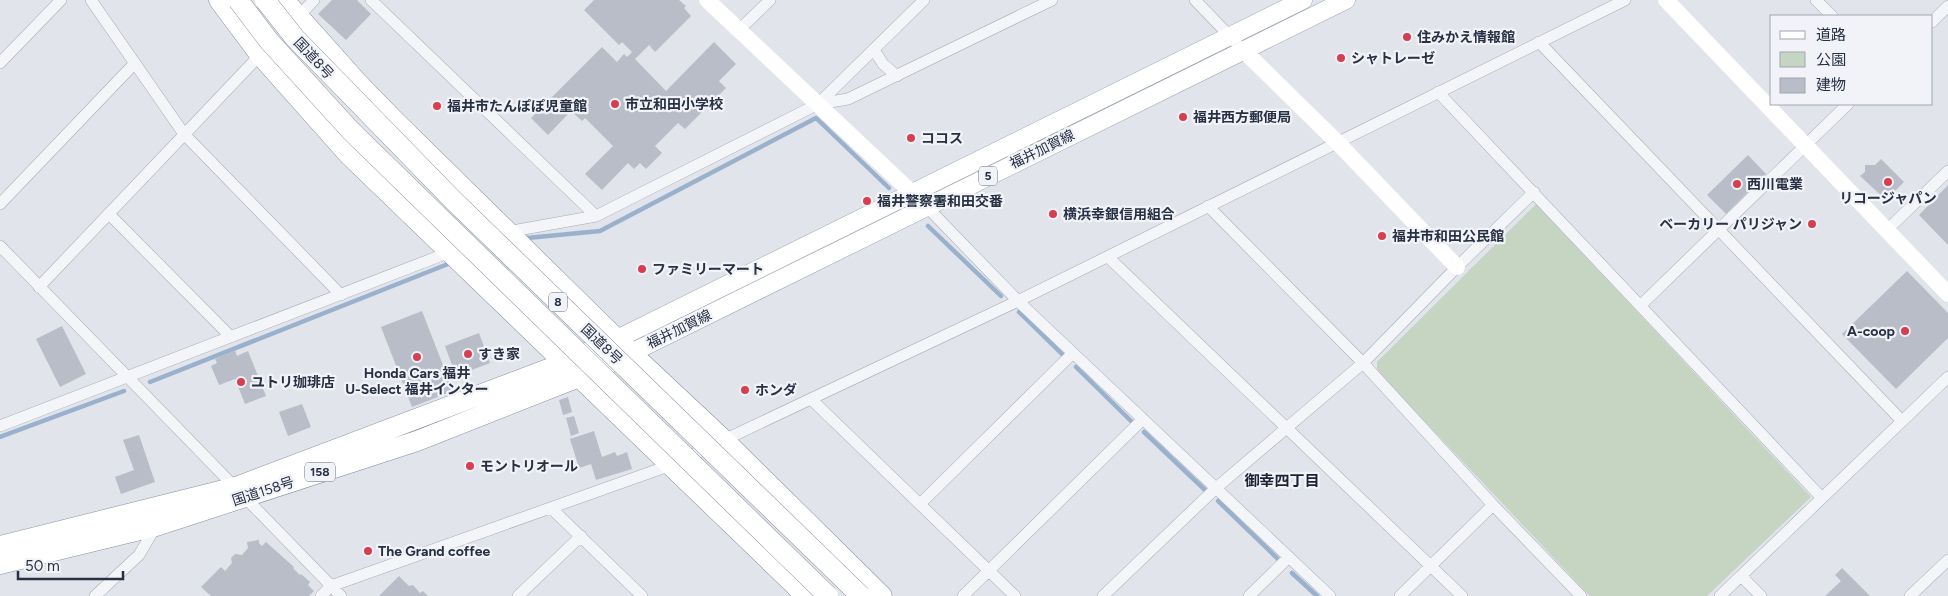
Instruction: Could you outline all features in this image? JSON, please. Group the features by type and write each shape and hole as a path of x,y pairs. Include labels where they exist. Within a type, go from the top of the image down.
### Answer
{"highway":[{"path":"219,0 260,55 349,155 806,596"},
{"name":"国道8号","path":"238,0 269,40 351,131 828,596"},
{"name":"国道8号","path":"265,0 295,38 446,194 861,596"},
{"path":"284,0 389,115 882,596"},
{"name":"国道158号","path":"0,564 156,526 564,363 624,346"},
{"name":"国道158号","path":"0,546 240,492 416,441 579,377 624,346"}],"main road":[{"name":"福井加賀線","path":"920,200 1230,36 1303,0"},
{"name":"福井加賀線","path":"624,346 920,200 1244,50 1346,0"}],"street":[{"path":"0,63 61,0"},
{"path":"91,0 184,134 340,295"},
{"path":"298,17 314,0"},
{"path":"370,0 596,216"},
{"path":"707,0 920,200 1018,301 1073,354 1330,596"},
{"path":"739,30 770,0"},
{"path":"512,235 518,230 596,216 818,104 924,0"},
{"path":"818,104 848,99 1052,0"},
{"path":"1195,0 1337,142 1457,266"},
{"path":"320,596 330,586 671,465 724,441 1018,301 1624,0"},
{"path":"1666,0 1948,294"},
{"path":"1816,0 1831,15"},
{"path":"1933,21 1948,6"},
{"path":"1539,42 1902,421"},
{"path":"874,50 883,64 896,76"},
{"path":"39,286 260,55"},
{"path":"0,204 135,63"},
{"path":"1438,92 1822,498"},
{"path":"1641,305 1847,105"},
{"path":"1887,230 1948,171"},
{"path":"1103,596 1216,488 1363,363 1457,266 1534,192"},
{"path":"1208,206 1363,363 1493,505 1580,596"},
{"path":"109,214 231,337"},
{"path":"0,246 341,596"},
{"path":"0,426 450,252"},
{"path":"1108,256 1462,596"},
{"path":"920,504 1073,354"},
{"path":"1720,596 1948,377"},
{"path":"812,400 1015,596"},
{"path":"963,596 1143,419"},
{"path":"1400,596 1493,505"},
{"path":"552,508 642,596"},
{"path":"95,596 139,555 156,526"},
{"path":"518,596 581,536"},
{"path":"1249,596 1289,557"},
{"path":"1910,596 1948,560"},
{"path":"1741,576 1761,596"}],"green space":[{"path":"1536,204 1811,497 1707,596 1590,596 1377,371 1377,362"}],"building":[{"path":"332,0 357,0 371,14 346,40 318,14"},
{"path":"594,0 679,0 686,6 684,8 691,16 655,52 649,45 635,59 666,91 714,42 736,64 719,81 726,88 685,129 678,123 655,146 662,153 646,169 640,163 634,169 628,163 602,190 585,174 613,146 585,118 582,121 571,111 548,135 531,118 602,47 617,62 624,54 627,57 632,52 622,42 619,45 584,10"},
{"name":"西川電業","path":"1748,155 1766,174 1726,214 1707,195"},
{"path":"1881,159 1904,182 1886,200 1860,176 1865,172 1865,165 1875,165"},
{"path":"1948,185 1948,245 1919,215"},
{"path":"1907,271 1948,313 1948,338 1896,389 1842,334"},
{"path":"422,311 453,391 412,407 381,327"},
{"path":"62,326 86,374 60,387 36,339"},
{"path":"479,333 490,363 456,376 445,346"},
{"path":"235,350 237,356 248,351 266,396 245,404 235,379 219,385 211,366 217,363 215,359"},
{"path":"568,397 572,412 563,415 559,400"},
{"path":"302,404 311,427 288,436 279,412"},
{"path":"574,416 579,433 571,436 566,418"},
{"path":"594,431 602,457 615,452 617,456 627,452 632,469 596,480 591,464 579,468 570,439"},
{"path":"139,435 155,482 121,494 115,477 134,470 123,440"},
{"path":"259,540 262,546 266,542 294,567 300,575 310,582 308,585 314,591 309,596 211,596 201,587 221,567 225,571 232,563 231,558 235,554 242,555 248,548 247,542"},
{"path":"1842,568 1870,596 1825,596 1841,581 1835,575"},
{"path":"399,576 409,586 413,585 420,593 423,591 428,596 379,596"}],"waterway":[{"path":"527,238 600,231 816,118 889,188"},
{"path":"928,226 1001,296"},
{"path":"150,382 448,264"},
{"path":"1019,312 1063,355"},
{"path":"1076,367 1131,421"},
{"path":"0,437 124,391"},
{"path":"1144,432 1205,490"},
{"path":"1218,501 1279,560"},
{"path":"1292,573 1317,596"}],"place":[{"name":"住みかえ情報館","path":"1407,37"},
{"name":"シャトレーゼ","path":"1341,58"},
{"name":"市立和田小学校","path":"615,104"},
{"name":"福井市たんぽぽ児童館","path":"437,106"},
{"name":"福井西方郵便局","path":"1183,117"},
{"name":"ココス","path":"911,138"},
{"name":"リコージャパン","path":"1888,182"},
{"name":"西川電業","path":"1737,184"},
{"name":"福井警察署和田交番","path":"867,201"},
{"name":"横浜幸銀信用組合","path":"1053,214"},
{"name":"ベーカリー パリジャン","path":"1812,224"},
{"name":"福井市和田公民館","path":"1382,236"},
{"name":"ファミリーマート","path":"642,269"},
{"name":"A-coop","path":"1905,331"},
{"name":"すき家","path":"468,354"},
{"name":"Honda Cars 福井 U-Select 福井インター","path":"417,357"},
{"name":"ユトリ珈琲店","path":"241,382"},
{"name":"ホンダ","path":"745,390"},
{"name":"モントリオール","path":"470,466"},
{"name":"The Grand coffee","path":"368,551"}],"district":[{"name":"御幸四丁目","path":"1282,481"}]}
